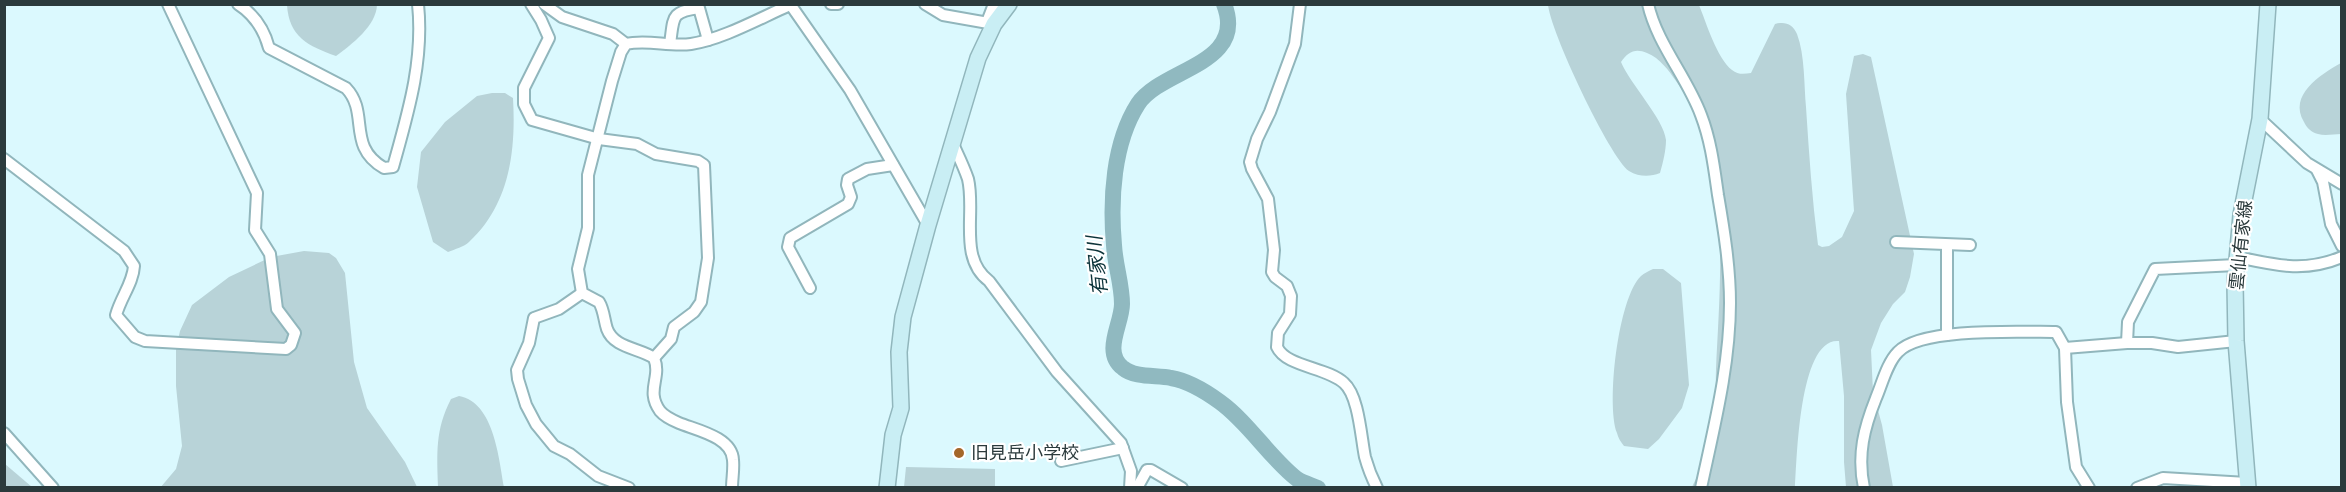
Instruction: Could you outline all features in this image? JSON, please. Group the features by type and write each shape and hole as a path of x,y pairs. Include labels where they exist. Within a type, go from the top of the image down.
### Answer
{"street":[{"path":"4,159 124,251 134,266 133,277 121,297 116,315 135,337 145,341 262,348 286,349 291,345 295,333 277,309 270,254 255,230 258,193 168,4"},
{"path":"238,4 249,11 259,23 265,33 269,48 346,88 355,98 361,144 374,162 384,168 393,167 414,92 421,27 418,4"},
{"path":"531,4 549,38 524,88 524,104 532,120 599,139 637,144 656,154 698,160 704,165 708,258 701,302 694,312 674,327 671,339 654,358"},
{"path":"544,4 562,17 613,34 626,44 636,42 687,45 708,40 790,5 850,90 928,225"},
{"path":"831,4 838,4"},
{"path":"925,4 943,15 991,23"},
{"path":"887,488 893,435 900,408 899,334 928,225 978,58 991,23 994,4"},
{"path":"991,23 1010,4"},
{"path":"1300,4 1295,44 1250,162 1268,199 1272,222 1272,272 1275,278 1287,286 1291,296 1290,314 1278,333 1277,347 1284,356 1338,377 1347,385 1355,404 1366,459 1377,488"},
{"path":"1648,4 1656,29 1690,88 1702,116 1712,149 1724,232 1730,301 1729,327 1723,381 1701,488"},
{"name":"雲仙有家線","path":"2248,485 2236,341 2236,261 2241,215 2260,119 2268,4"},
{"path":"670,44 674,18 681,10 699,8 708,40"},
{"path":"582,293 578,269 588,228 588,175 612,81 626,44"},
{"path":"2260,119 2317,170 2342,184"},
{"path":"953,144 968,179 971,248 977,271 989,281 1057,372 1123,448 1131,471 1130,488"},
{"path":"810,288 788,247 790,238 848,204 851,197 847,185 848,179 867,169 893,165"},
{"path":"2317,170 2323,182 2329,216 2342,246"},
{"path":"1896,243 1970,245"},
{"path":"1947,245 1947,335"},
{"path":"2127,344 2128,322 2155,269 2236,261 2307,267 2342,257"},
{"path":"582,293 599,302 607,330 613,338 621,344 654,358"},
{"path":"582,293 559,309 534,318 529,343 517,370 518,379 526,405 536,424 554,446 570,454 598,476 629,488"},
{"path":"1864,488 1861,442 1868,418 1897,352 1911,343 1947,335 2055,332 2065,348 2067,402 2076,467 2089,488"},
{"path":"2065,348 2127,344 2178,347 2236,341"},
{"path":"654,358 657,371 652,388 658,408 668,418 727,445 734,459 732,488"},
{"path":"4,433 53,488"},
{"path":"1061,461 1123,448"},
{"path":"1137,488 1147,470 1151,470 1182,488"},
{"path":"2137,488 2163,478 2248,485"}],"shaded area":[{"path":"287,4 377,5 376,13 368,27 336,56 309,44 296,33"},
{"path":"1548,4 1699,5 1712,40 1722,58 1732,70 1741,74 1751,73 1775,24 1785,23 1791,26 1800,42 1803,61 1814,210 1818,245 1822,247 1829,246 1842,237 1854,211 1846,94 1854,56 1863,54 1871,57 1914,254 1905,292 1893,304 1881,323 1871,350 1873,392 1882,425 1893,487 1846,487 1844,396 1839,341 1826,345 1816,358 1808,378 1799,427 1795,487 1692,487 1712,447 1716,418 1719,220 1715,182 1707,146 1694,112 1667,69 1652,55 1639,51 1632,52 1621,62 1659,122 1666,140 1660,173 1645,176 1629,171 1608,143 1595,119 1558,39"},
{"path":"2341,63 2341,134 2316,133 2306,126 2300,112 2300,103 2303,95 2316,80"},
{"path":"505,93 513,98 513,137 508,175 494,211 483,227 467,244 448,252 433,242 417,187 421,152 445,122 477,96"},
{"path":"304,251 329,253 336,258 345,273 354,362 367,408 405,462 417,487 160,488 176,469 182,446 176,386 176,349 180,331 192,305 229,277 271,257"},
{"path":"1653,269 1663,269 1681,283 1689,385 1682,408 1659,439 1648,449 1624,446 1617,435 1613,399 1616,352 1626,306 1641,276"},
{"path":"459,396 471,400 487,420 497,447 504,487 438,487 437,452 442,421 451,399"},
{"path":"5,464 32,487 5,487"},
{"path":"906,467 995,469 995,487 904,487"}],"waterway":[{"name":"有家川","path":"1224,4 1228,24 1224,40 1214,53 1150,92 1138,104 1123,136 1113,191 1114,245 1122,304 1113,346 1114,354 1117,361 1128,371 1140,375 1178,379 1209,394 1230,410 1277,461 1297,479 1318,488"}],"place":[{"name":"旧見岳小学校","path":"959,453"}]}
